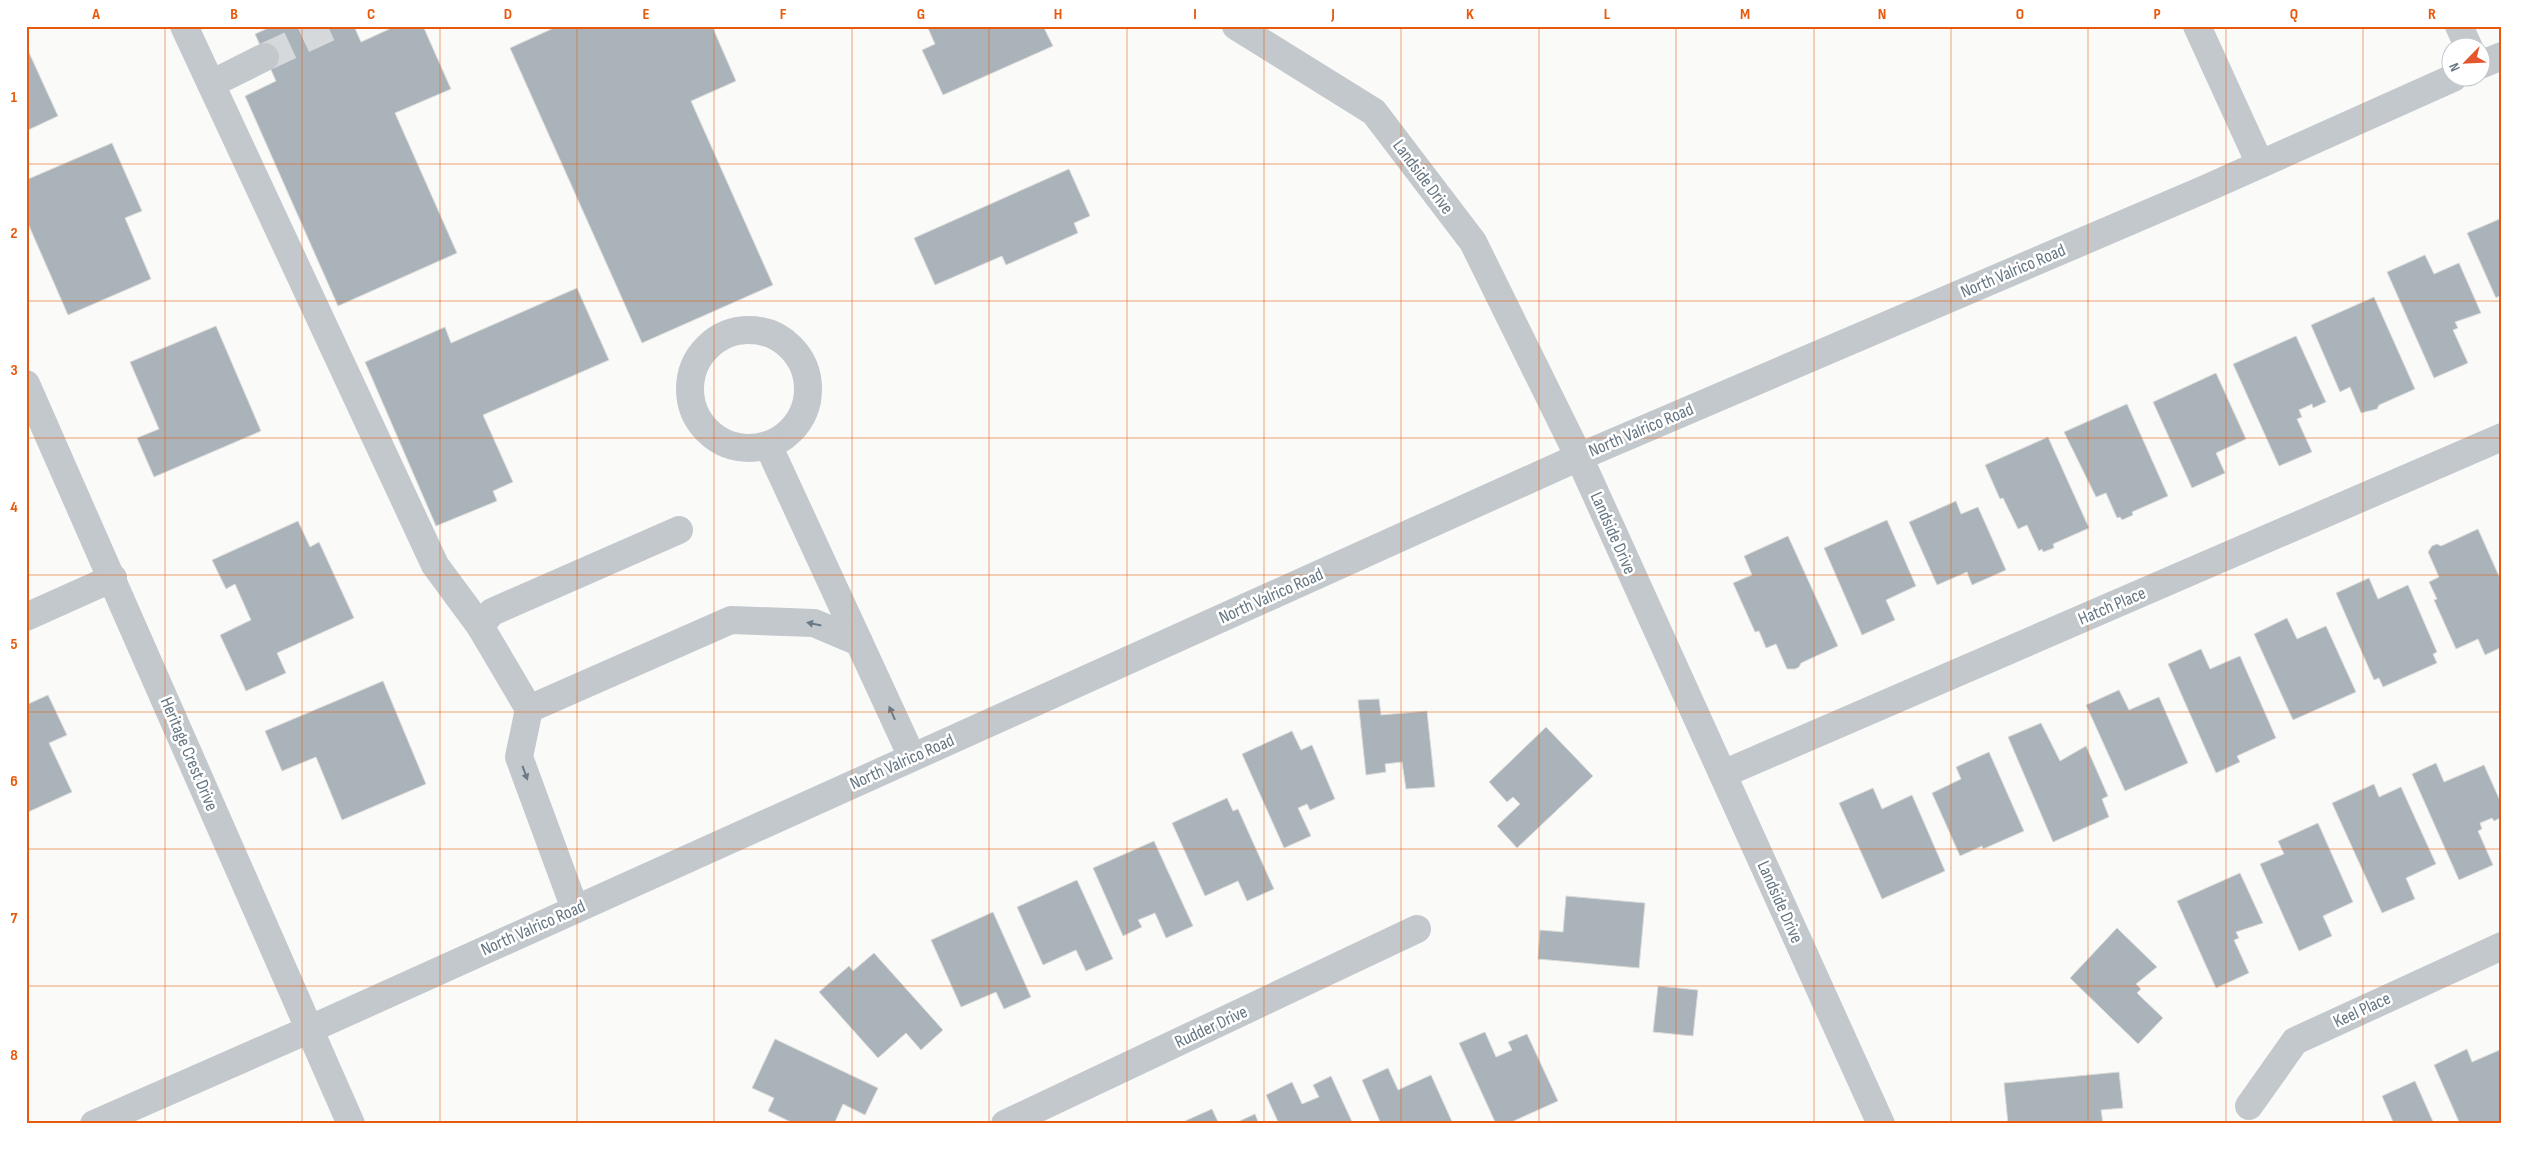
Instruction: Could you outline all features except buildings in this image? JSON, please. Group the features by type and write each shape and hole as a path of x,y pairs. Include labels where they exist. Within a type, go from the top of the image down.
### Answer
{"street":[{"path":"184,26 435,564 480,626 529,709 519,757 575,909"},
{"name":"Landside Drive","path":"1236,26 1374,112 1473,242 1579,457 1881,1124"},
{"path":"2197,26 2260,164"},
{"path":"2460,26 2465,38"},
{"path":"211,84 265,56"},
{"path":"2490,61 2502,56"},
{"name":"North Valrico Road","path":"94,1124 308,1030 1579,457 2260,164 2440,84"},
{"path":"736,330 755,330 774,335 791,347 802,363 808,383 806,403 799,421 785,436 768,445 748,448 730,445 713,436 700,422 692,404 689,385 693,366 704,350 718,338 736,330"},
{"name":"Heritage Crest Drive","path":"26,384 113,578 308,1030 351,1124"},
{"name":"Hatch Place","path":"1723,774 2502,438"},
{"path":"768,445 912,758"},
{"path":"480,626 492,612 679,530"},
{"path":"26,617 113,578"},
{"path":"529,709 731,620 814,623 859,642"},
{"name":"Rudder Drive","path":"1005,1124 1417,930"},
{"name":"Keel Place","path":"2250,1106 2295,1041 2502,946"}],"tunnel":[{"path":"265,57 332,26"}]}
